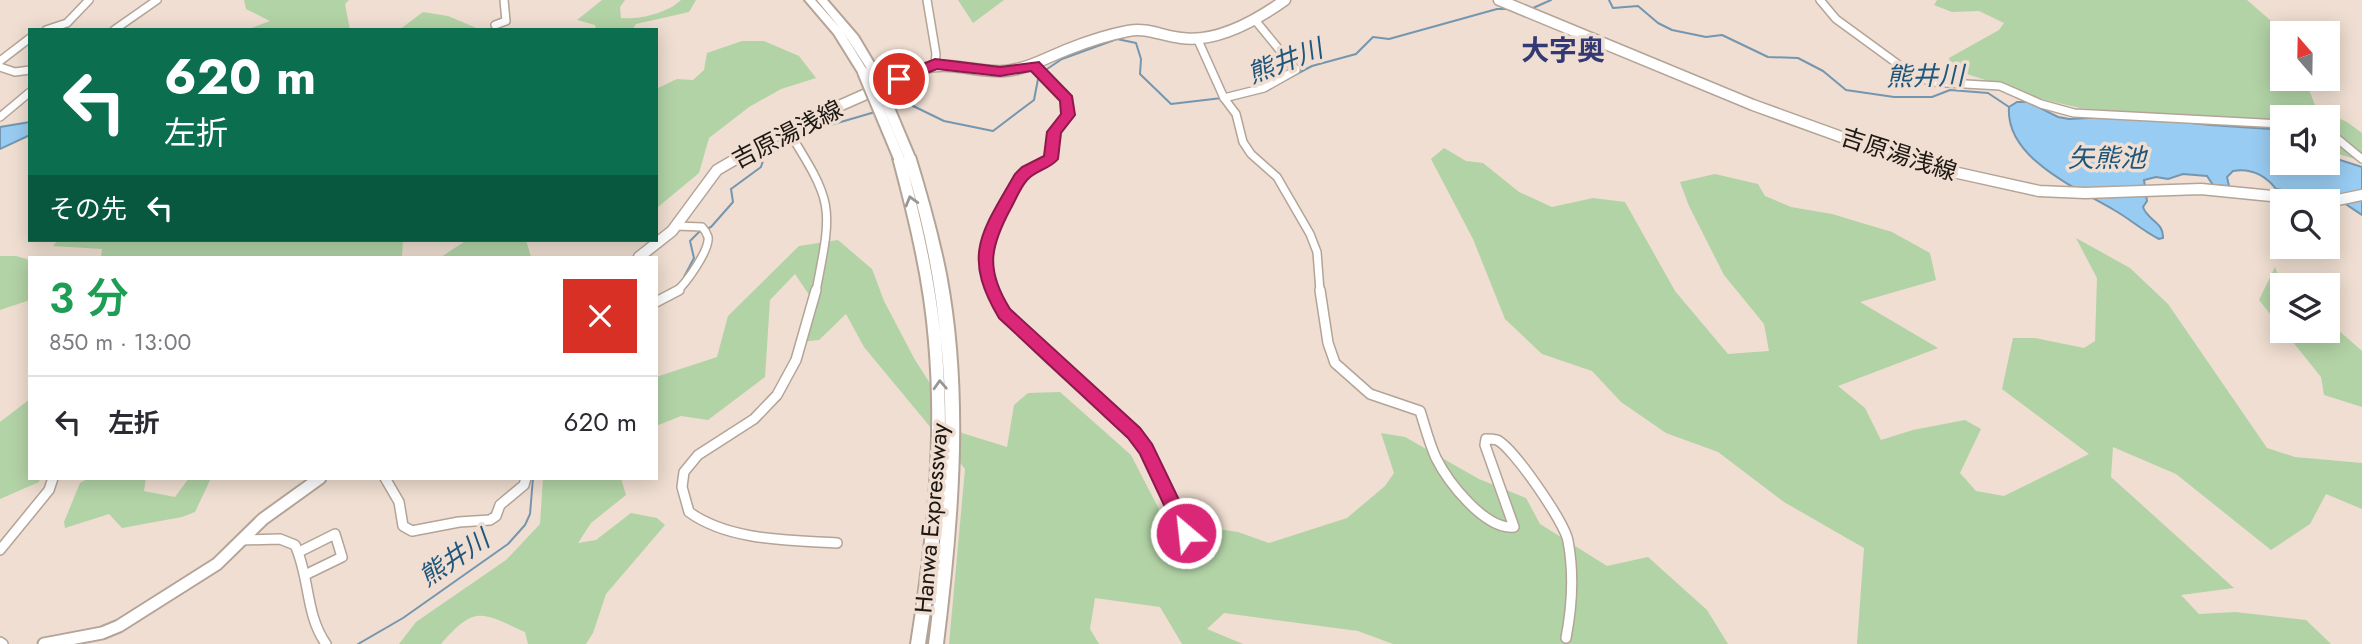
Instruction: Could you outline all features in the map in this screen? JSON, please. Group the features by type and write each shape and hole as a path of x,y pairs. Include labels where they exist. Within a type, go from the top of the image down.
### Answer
{"highway":[{"name":"Hanwa Expressway","path":"810,0 867,70"},
{"name":"Hanwa Expressway","path":"822,0 854,38 904,157 928,242 948,451 936,644"},
{"name":"Hanwa Expressway","path":"918,644 948,451"}],"main road":[{"path":"935,64 1000,72 1034,66 1070,49 1120,32 1144,29 1186,39 1197,38 1255,20 1284,0"},
{"name":"吉原湯浅線","path":"1499,0 1673,73 1797,121 1941,169 2018,188 2060,193 2153,190 2240,191 2270,194"},
{"name":"吉原湯浅線","path":"658,241 676,226 717,170 788,129 935,64"},
{"name":"吉原湯浅線","path":"2340,198 2362,194"},
{"name":"吉原湯浅線","path":"640,256 657,242"},
{"path":"44,644 102,633 119,626 217,564 263,519 317,480"}],"street":[{"path":"52,28 68,23 89,0"},
{"path":"117,28 157,0"},
{"path":"495,25 506,21 504,0"},
{"path":"927,0 936,54 935,64"},
{"path":"1820,0 1836,19 1878,51 1910,73 1931,82 2000,86 2041,104 2074,113 2270,123"},
{"path":"1224,98 1264,88 1296,70 1255,20"},
{"path":"1197,38 1224,98 1236,114 1247,148 1277,177 1310,234 1317,252 1320,295 1328,343 1335,363 1370,394 1420,411 1438,461 1462,494 1495,526 1509,529 1514,527 1514,523 1497,485 1485,445 1486,439 1495,439 1504,445 1535,482 1568,538 1572,608 1566,638"},
{"path":"0,61 28,40"},
{"path":"1034,66 1067,100 1068,115 1054,132 1051,159 1027,171 1020,178 987,238 985,261 995,298 1021,331 1134,433 1146,449 1186,533"},
{"path":"0,67 15,72 28,70"},
{"path":"0,117 28,95"},
{"path":"788,129 822,186 828,208 829,228 799,354 782,390 763,411 742,429 698,455 685,470 681,483 686,510 696,519 732,532 837,542"},
{"path":"2340,141 2362,159"},
{"path":"658,301 671,297 688,285 708,241 708,235 702,227 676,226"},
{"path":"0,550 48,490 52,480"},
{"path":"387,480 399,502 403,526 412,531 459,522 490,520 496,516 500,505 524,485 525,480"},
{"path":"299,552 335,534 342,557 306,574"},
{"path":"241,540 280,539 289,541 299,552 306,574 315,629 326,644"}],"green space":[{"path":"244,0 349,0 345,4 350,28 251,28 270,21 246,9"},
{"path":"602,0 625,0 620,7 621,18 628,18 661,12 681,0 696,0 689,12 636,24 633,28 596,28 595,25 577,20"},
{"path":"958,0 1004,0 973,23"},
{"path":"1937,0 2247,0 2271,21 2270,91 2310,91 2315,105 2270,105 2270,124 2080,108 2045,100 1952,69 1949,58 1999,30 2004,23 1979,11 1952,12 1934,5"},
{"path":"423,12 448,16 476,28 402,28"},
{"path":"742,41 764,41 799,56 816,78 781,89 749,107 709,138 699,173 658,207 658,88 677,79 693,80 704,70 707,53"},
{"path":"2340,119 2362,133 2362,161 2340,155"},
{"path":"1444,148 1466,161 1483,163 1519,192 1552,207 1593,198 1625,202 1675,291 1728,354 1769,351 1764,324 1724,275 1689,206 1680,182 1715,174 1758,184 1765,196 1791,207 1832,214 1892,232 1930,253 1936,280 1860,302 1938,348 1838,386 1865,408 1881,440 1913,430 1965,420 1981,429 1960,473 1976,491 2004,496 2089,454 2002,389 2013,338 2035,338 2084,348 2095,341 2097,278 2076,238 2130,268 2168,304 2267,448 2295,457 2362,463 2362,509 2326,494 2310,524 2271,550 2176,474 2113,447 2111,477 2234,588 2181,595 2199,614 2235,612 2306,620 2331,644 1857,644 1864,548 1784,502 1718,452 1666,433 1621,402 1592,371 1542,354 1505,319 1473,239 1431,159"},
{"path":"838,240 872,269 884,301 915,360 962,433 1007,447 1014,405 1028,393 1060,392 1131,455 1165,521 1238,532 1269,543 1347,518 1385,486 1394,473 1381,433 1405,437 1479,479 1526,498 1540,524 1607,566 1648,557 1707,610 1728,644 1393,644 1358,631 1224,613 1207,629 1243,644 1182,644 1160,607 1095,598 1090,629 1099,644 949,644 965,469 864,347 846,314 819,340 800,342 814,302 795,274 770,300 765,377 708,420 681,416 658,425 658,376 717,357 728,316 799,246"},
{"path":"56,242 403,242 402,256 101,256 102,249 53,246"},
{"path":"464,242 527,242 531,256 443,256"},
{"path":"0,256 28,259 28,301 0,310"},
{"path":"2270,277 2270,314 2259,300"},
{"path":"2340,332 2362,351 2362,407 2324,395 2321,377 2294,343 2340,343"},
{"path":"28,401 28,480 40,480 0,499 0,422"},
{"path":"85,480 146,480 144,491 175,497 188,480 210,480 195,512 182,517 122,528 109,514 65,528 64,522 80,483"},
{"path":"543,480 622,480 626,495 591,523 578,543 596,540 631,513 657,518 665,525 606,594 593,633 586,644 528,644 525,632 498,620 479,616 462,623 441,644 399,644 416,622 506,560 540,524"}],"water":[{"name":"矢熊池","path":"2017,102 2028,102 2058,117 2069,119 2129,116 2270,129 2270,175 2340,175 2340,160 2362,167 2362,215 2340,200 2340,189 2276,189 2263,176 2252,172 2233,171 2227,177 2229,186 2213,185 2207,176 2183,174 2168,179 2156,177 2144,180 2147,201 2143,207 2161,228 2163,238 2159,239 2064,182 2031,157 2019,142 2011,125 2009,107"},
{"path":"28,122 28,136 0,149 0,127"}],"waterway":[{"name":"熊井川","path":"1533,8 1551,0"},
{"name":"熊井川","path":"1609,0 1613,8 1638,6 1658,23 1672,30 1706,37 1722,35 1768,57 1798,58 1823,71 1846,90 1894,97 1932,97 1950,90 1988,93 2009,107"},
{"name":"熊井川","path":"1287,79 1312,66 1356,54 1373,37 1389,39 1497,9 1510,9"},
{"name":"熊井川","path":"1044,71 1062,59 1117,39 1136,43 1141,59 1140,74 1171,104 1222,98"},
{"name":"熊井川","path":"894,107 909,104 944,121 993,131 1034,100 1039,74"},
{"name":"熊井川","path":"793,136 875,112"},
{"name":"熊井川","path":"773,143 788,138"},
{"name":"熊井川","path":"706,229 711,227 733,202 731,189 761,167 768,145"},
{"name":"熊井川","path":"684,277 694,258 690,241 700,231"},
{"name":"熊井川","path":"358,644 403,618 508,544 525,525 530,514 533,480"}],"district":[{"name":"大字奥","path":"1563,50"}],"route":[{"path":"899,79 935,64 1000,72 1034,66 1067,100 1068,115 1052,137 1054,151 1051,159 1027,171 1020,178 987,238 985,261 995,298 1004,313 1021,331 1134,433 1146,449 1186,533"}]}
